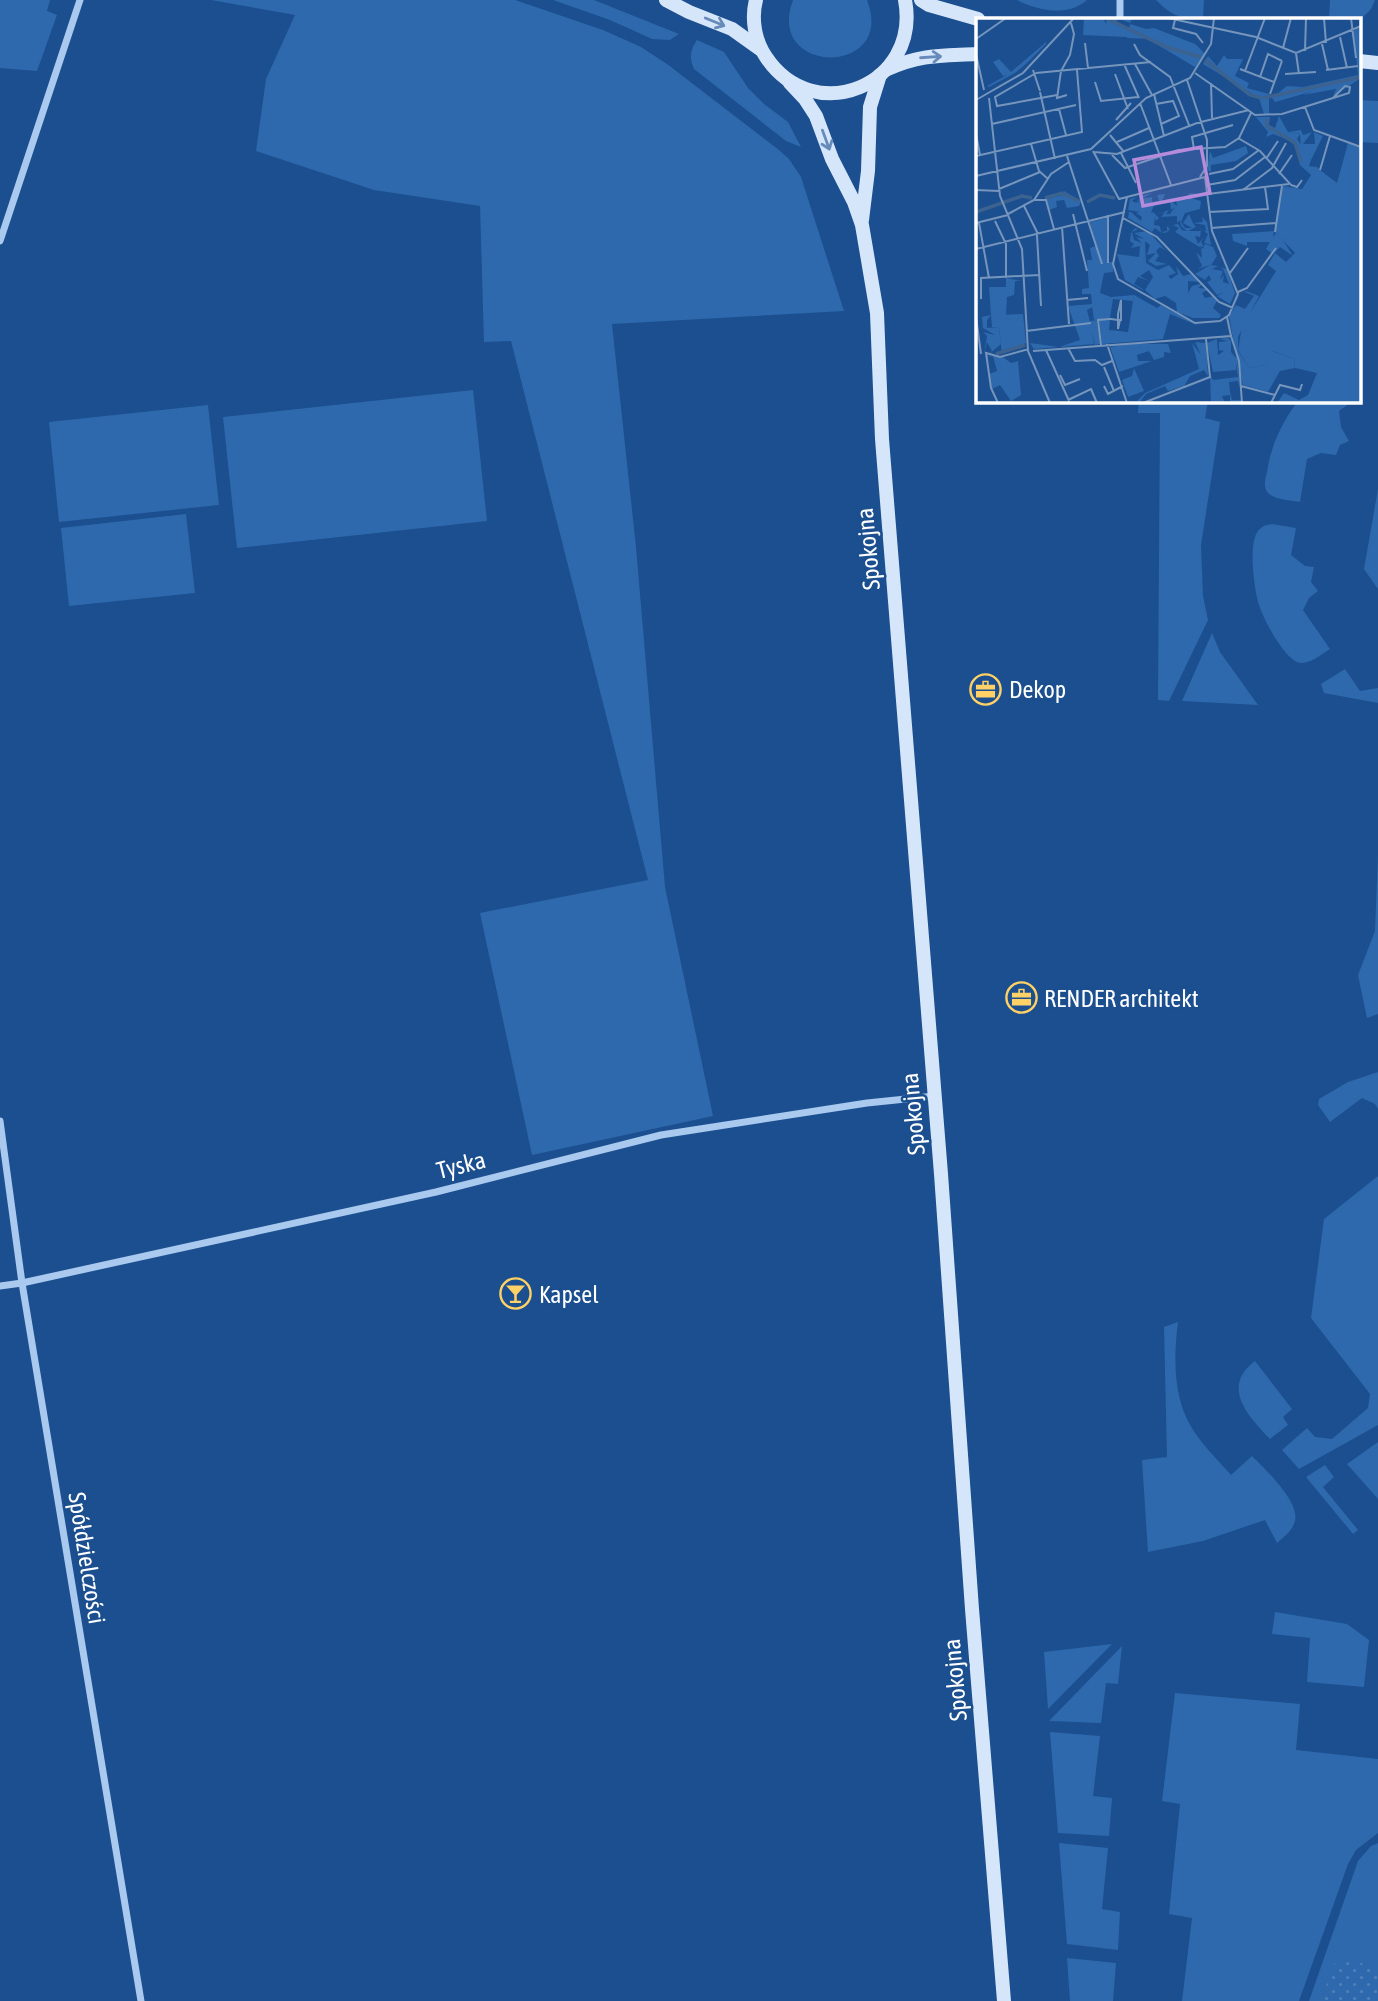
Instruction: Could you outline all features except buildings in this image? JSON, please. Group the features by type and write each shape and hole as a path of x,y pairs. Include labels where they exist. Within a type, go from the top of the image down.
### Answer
{"street":[{"path":"0,241 3,220 80,0"},
{"path":"666,0 732,29 761,50"},
{"path":"756,0 755,30 761,50"},
{"name":"Spokojna","path":"862,225 868,171 870,107 883,72 899,52 908,13 905,0"},
{"path":"920,0 976,18"},
{"path":"1120,0 1120,18"},
{"name":"Spokojna","path":"761,50 774,69 805,99 816,116 862,225 877,313 882,439 1004,2001"},
{"path":"790,83 811,92 842,93 869,84 883,72 907,60 976,54"},
{"path":"1360,61 1378,63"},
{"name":"Tyska","path":"0,1286 436,1192 661,1135 867,1103 934,1096"},
{"name":"Spółdzielczości","path":"0,1121 22,1283 141,2001"}],"shaded area":[{"path":"0,0 50,0 47,11 57,15 37,71 0,68"},
{"path":"211,0 515,0 603,30 641,47 779,150 801,177 844,311 612,324 636,547 665,887 713,1116 532,1155 480,913 648,880 511,341 484,342 480,206 374,190 256,151 266,79 295,15"},
{"path":"553,0 594,0 679,34 670,40 652,39 610,20"},
{"path":"793,0 867,0 871,25 864,43 849,54 830,57 812,54 797,43 789,25"},
{"path":"1017,0 1087,0 1071,9 1053,10 1034,7"},
{"path":"1156,0 1204,0 1203,18 1177,16"},
{"path":"1330,0 1375,0 1371,9 1360,20 1329,18"},
{"path":"697,40 724,52 748,88 788,122 801,147 786,141 694,69 691,54"},
{"path":"1360,100 1378,101 1378,143 1360,142"},
{"path":"473,390 487,521 237,548 223,417"},
{"path":"1139,402 1208,402 1205,418 1220,422 1201,545 1203,596 1208,620 1169,701 1158,700 1160,413 1138,413"},
{"path":"1297,402 1352,402 1339,411 1341,427 1349,441 1340,445 1336,455 1321,453 1307,459 1300,502 1279,498 1266,491 1265,483 1274,443"},
{"path":"208,405 219,505 59,522 49,422"},
{"path":"1378,489 1378,589 1364,569"},
{"path":"186,514 195,593 69,606 61,528"},
{"path":"1272,524 1296,528 1291,555 1305,566 1314,567 1311,582 1318,591 1309,598 1303,610 1330,649 1305,663 1296,661 1282,649 1265,620 1257,598 1253,545 1258,531"},
{"path":"1212,633 1220,652 1258,705 1182,701"},
{"path":"1345,669 1360,691 1378,688 1378,703 1324,693 1321,684"},
{"path":"1378,855 1378,1014 1367,1018 1358,975 1375,931"},
{"path":"1378,1072 1378,1109 1375,1104 1362,1098 1330,1122 1318,1105 1319,1099 1348,1082"},
{"path":"1378,1176 1378,1425 1299,1469 1282,1450 1307,1428 1315,1437 1332,1439 1368,1408 1370,1394 1311,1318 1324,1219"},
{"path":"1178,1322 1176,1371 1182,1408 1201,1441 1231,1475 1252,1456 1287,1496 1295,1513 1295,1521 1290,1531 1277,1543 1265,1520 1203,1541 1148,1552 1142,1460 1167,1457 1164,1327"},
{"path":"1255,1361 1292,1409 1283,1417 1288,1425 1270,1439 1247,1412 1239,1391 1245,1371"},
{"path":"1378,1442 1378,1499 1347,1464"},
{"path":"1325,1465 1334,1477 1323,1487 1358,1530 1353,1534 1306,1477"},
{"path":"1275,1612 1347,1624 1369,1640 1364,1687 1307,1682 1310,1638 1272,1634"},
{"path":"1112,1644 1048,1709 1044,1652"},
{"path":"1122,1646 1118,1684 1106,1683 1101,1723 1049,1721"},
{"path":"1175,1693 1300,1704 1296,1750 1378,1759 1378,1833 1356,1850 1348,1864 1299,2001 1182,2001 1192,1918 1169,1914 1180,1804 1162,1801"},
{"path":"1050,1732 1100,1736 1093,1796 1112,1798 1109,1836 1058,1833"},
{"path":"1059,1843 1108,1848 1102,1909 1120,1912 1118,1950 1067,1944"},
{"path":"1378,1843 1378,1976 1353,2001 1309,2001 1358,1861 1371,1846"},
{"path":"1067,1958 1116,1963 1113,2001 1070,2001"},
{"path":"1346,1959 1378,1968 1378,2001 1321,2001 1334,1964"}],"place":[{"name":"Dekop","path":"986,689"},
{"name":"RENDER architekt","path":"1021,998"},
{"name":"Kapsel","path":"516,1294"}]}
